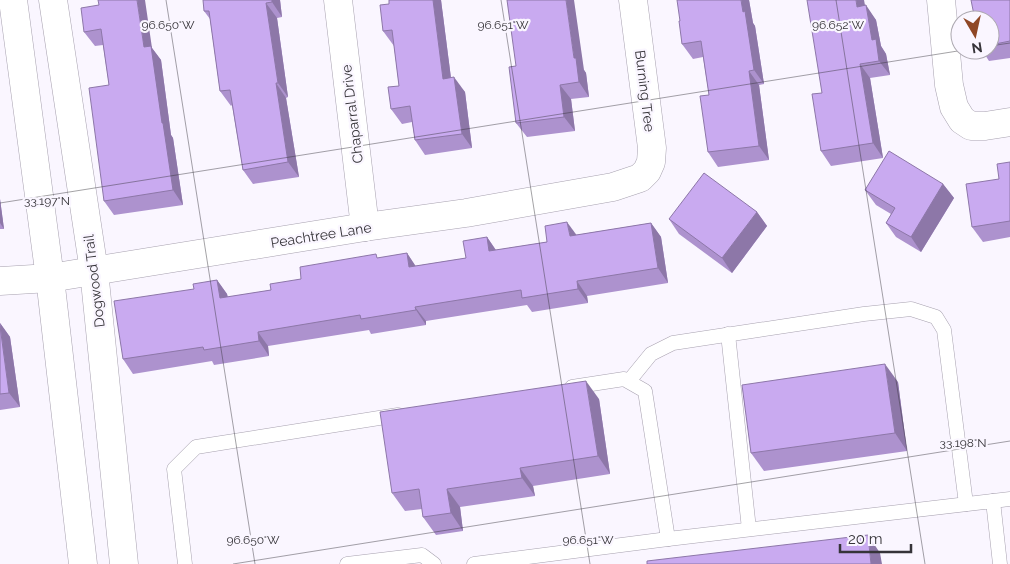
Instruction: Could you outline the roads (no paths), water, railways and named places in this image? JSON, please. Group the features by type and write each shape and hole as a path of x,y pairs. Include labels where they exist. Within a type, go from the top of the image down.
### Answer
{"street":[{"path":"13,0 50,278 83,564"},
{"name":"Dogwood Trail","path":"53,0 94,271 124,564"},
{"name":"Chaparral Drive","path":"338,0 365,227"},
{"name":"Burning Tree","path":"633,0 652,148 651,162 647,172 640,178"},
{"path":"941,0 949,85 954,107 962,120 971,126 1010,122"},
{"name":"Peachtree Lane","path":"0,281 50,278 365,227 466,213 613,187 640,178"}],"lane":[{"path":"629,382 651,354 673,343 864,314 911,309 936,317 944,330 966,504"},
{"path":"728,334 749,529"},
{"path":"556,390 624,379 645,391 668,539"},
{"path":"185,564 174,469 196,447 410,413"},
{"path":"474,564 749,529 1010,499"},
{"path":"993,502 1000,564"},
{"path":"347,564 422,555 434,564"}]}
